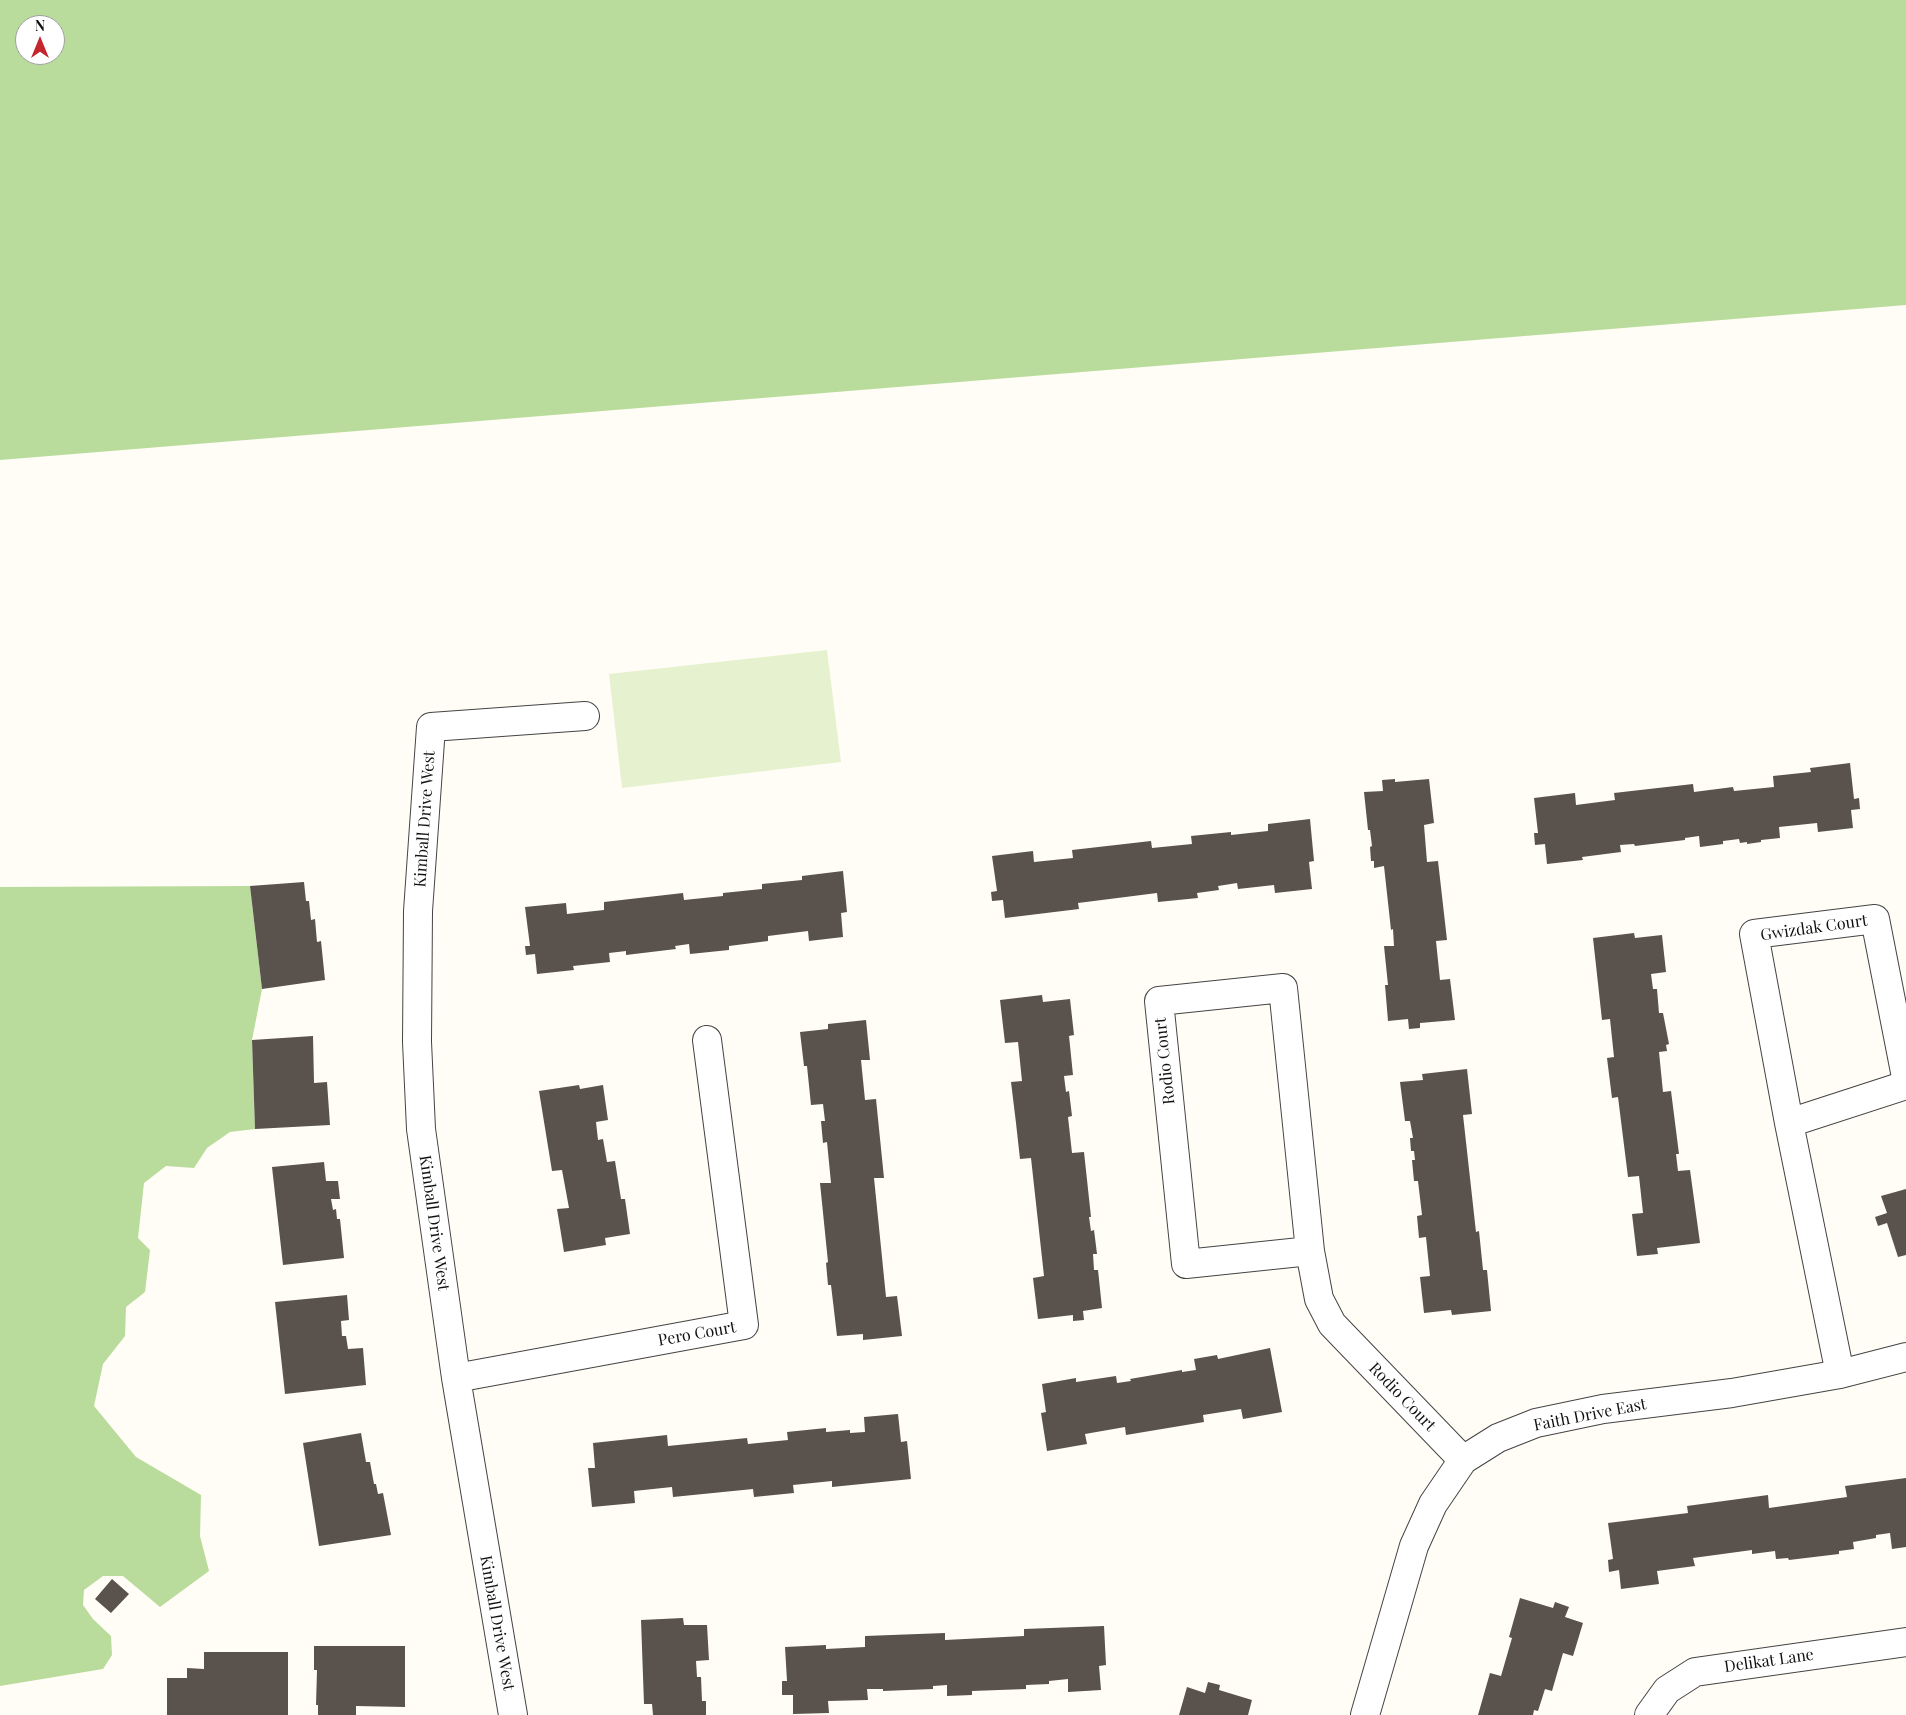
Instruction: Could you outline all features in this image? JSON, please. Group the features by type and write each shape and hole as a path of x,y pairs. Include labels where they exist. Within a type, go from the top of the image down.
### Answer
{"street":[{"name":"Kimball Drive West","path":"513,1715 456,1378 421,1128 417,1042 418,911 432,726 585,716"},
{"name":"Gwizdak Court","path":"1840,1374 1789,1122 1754,934 1875,919 1906,1077"},
{"name":"Rodio Court","path":"1310,1251 1186,1264 1159,1001 1282,988 1310,1251 1319,1299 1332,1324 1463,1460"},
{"name":"Pero Court","path":"456,1378 744,1325 707,1040"},
{"path":"1789,1122 1906,1085"},
{"name":"Faith Drive East","path":"1365,1715 1414,1546 1433,1504 1463,1460 1498,1438 1536,1422 1603,1409 1732,1393 1840,1374 1906,1358"},
{"name":"Delikat Lane","path":"1649,1715 1667,1690 1695,1672 1906,1642"}],"green space":[{"path":"0,0 1906,0 1906,305 0,460"},
{"path":"827,650 841,762 622,788 609,674"},
{"path":"250,886 262,989 252,1040 255,1129 230,1132 207,1148 194,1168 166,1166 144,1183 138,1238 150,1250 145,1292 126,1307 125,1336 103,1364 94,1406 136,1457 201,1495 200,1536 209,1571 160,1607 123,1576 103,1576 84,1590 83,1605 93,1619 111,1636 112,1655 103,1669 0,1686 0,887"}],"building":[{"path":"1850,763 1854,799 1859,798 1860,809 1851,810 1853,828 1818,832 1817,823 1779,827 1780,838 1747,844 1747,842 1740,843 1739,839 1723,841 1723,844 1700,847 1699,836 1685,838 1685,840 1635,846 1634,844 1620,845 1621,852 1582,857 1583,860 1547,864 1545,844 1535,845 1534,833 1538,833 1534,798 1575,793 1576,805 1615,800 1614,793 1693,784 1694,792 1733,787 1734,791 1774,787 1773,776 1811,772 1810,768"},
{"path":"1395,779 1395,782 1429,779 1434,823 1424,825 1427,862 1438,861 1447,940 1436,941 1440,980 1450,979 1455,1020 1420,1023 1420,1028 1409,1029 1408,1019 1388,1021 1385,985 1388,985 1384,946 1394,946 1393,929 1391,930 1384,866 1374,868 1374,861 1371,861 1370,847 1372,846 1370,830 1368,830 1364,792 1383,791 1382,780"},
{"path":"1310,819 1314,861 1309,862 1312,889 1275,893 1274,885 1238,889 1237,883 1218,886 1219,890 1197,893 1198,898 1158,902 1157,893 1078,903 1079,909 1005,918 1003,900 992,901 991,892 997,891 992,856 1033,851 1034,862 1073,858 1072,850 1151,841 1152,848 1192,844 1191,836 1231,832 1231,835 1268,831 1268,824"},
{"path":"843,871 847,912 841,913 843,937 809,941 808,931 768,936 768,941 729,946 729,950 690,954 689,944 675,946 676,949 626,955 626,951 609,953 610,962 573,966 574,970 537,974 535,954 526,955 525,946 530,946 525,907 566,903 567,914 604,910 604,902 683,893 684,900 723,896 723,893 762,889 762,884 802,880 802,876"},
{"path":"304,882 311,920 315,919 317,942 321,941 325,980 262,989 250,886"},
{"path":"1634,933 1635,938 1662,935 1666,972 1651,974 1653,989 1657,989 1659,1013 1663,1013 1669,1044 1666,1045 1667,1051 1659,1052 1663,1092 1671,1091 1679,1154 1676,1154 1678,1171 1690,1170 1700,1243 1657,1248 1658,1254 1637,1256 1632,1214 1643,1213 1639,1176 1628,1177 1618,1097 1612,1098 1607,1058 1614,1057 1610,1019 1602,1020 1593,938"},
{"path":"1042,995 1043,1002 1070,999 1074,1035 1069,1036 1073,1075 1064,1076 1066,1092 1069,1091 1072,1116 1068,1117 1072,1153 1084,1152 1091,1217 1089,1217 1091,1231 1094,1230 1097,1254 1093,1254 1094,1270 1098,1270 1102,1308 1083,1311 1084,1320 1073,1321 1073,1315 1038,1319 1033,1278 1044,1276 1031,1158 1020,1159 1011,1082 1022,1081 1018,1042 1005,1043 1000,1000"},
{"path":"866,1020 870,1060 861,1060 865,1100 876,1099 884,1178 874,1178 886,1297 897,1296 902,1336 863,1340 863,1334 837,1336 831,1285 828,1285 826,1263 828,1262 820,1183 831,1183 827,1142 823,1143 821,1121 825,1121 823,1104 811,1105 807,1066 804,1066 800,1032 828,1029 828,1024"},
{"path":"313,1036 314,1083 327,1082 330,1125 255,1129 252,1040"},
{"path":"1467,1069 1472,1114 1463,1115 1476,1232 1479,1231 1483,1270 1487,1270 1491,1311 1452,1315 1451,1310 1424,1313 1420,1277 1430,1276 1426,1237 1419,1238 1417,1216 1422,1215 1418,1181 1414,1181 1412,1160 1415,1160 1414,1151 1411,1151 1410,1138 1413,1138 1410,1121 1405,1121 1400,1082 1423,1080 1422,1074"},
{"path":"579,1085 580,1089 603,1085 608,1120 596,1122 598,1140 603,1139 607,1162 615,1161 621,1199 625,1199 630,1234 605,1238 606,1245 564,1252 557,1209 569,1208 562,1170 552,1171 539,1091"},
{"path":"324,1162 326,1181 338,1181 340,1199 331,1199 333,1210 336,1209 337,1219 340,1219 344,1258 283,1265 272,1167"},
{"path":"1906,1189 1906,1255 1898,1257 1887,1223 1878,1226 1875,1217 1887,1213 1881,1196"},
{"path":"347,1295 349,1320 341,1321 342,1336 346,1336 348,1349 363,1348 366,1385 285,1394 275,1302"},
{"path":"1270,1348 1282,1412 1243,1419 1241,1409 1203,1415 1204,1422 1126,1435 1125,1427 1085,1434 1087,1444 1047,1451 1041,1413 1046,1412 1042,1384 1076,1378 1076,1382 1116,1376 1117,1383 1131,1381 1130,1379 1182,1370 1182,1372 1196,1370 1194,1359 1217,1355 1218,1359"},
{"path":"898,1414 901,1442 907,1441 911,1479 832,1487 832,1481 793,1485 794,1493 754,1497 753,1489 673,1497 672,1487 634,1491 635,1503 592,1507 588,1468 595,1468 593,1443 667,1435 668,1446 747,1438 748,1444 788,1440 787,1432 826,1428 826,1432 850,1430 850,1433 865,1432 864,1417"},
{"path":"361,1433 366,1462 370,1462 374,1484 376,1484 378,1494 383,1493 391,1535 319,1546 303,1443"},
{"path":"1906,1478 1906,1547 1892,1549 1890,1533 1876,1535 1876,1538 1853,1542 1854,1549 1839,1551 1839,1554 1789,1560 1788,1558 1776,1559 1775,1551 1752,1554 1752,1550 1693,1558 1695,1566 1657,1571 1659,1584 1621,1589 1619,1570 1609,1572 1608,1560 1613,1559 1608,1523 1688,1513 1687,1506 1768,1495 1769,1508 1847,1497 1845,1486"},
{"path":"112,1579 129,1594 111,1613 95,1599"},
{"path":"1520,1598 1553,1608 1555,1602 1569,1607 1565,1617 1583,1623 1573,1656 1563,1653 1552,1691 1545,1689 1538,1711 1534,1710 1533,1715 1478,1715 1490,1673 1501,1676 1512,1638 1509,1637"},
{"path":"683,1618 684,1625 707,1625 709,1660 696,1661 697,1677 701,1677 702,1701 706,1701 706,1715 653,1715 652,1704 644,1704 641,1620"},
{"path":"1104,1626 1106,1665 1099,1666 1101,1690 1068,1692 1068,1679 1049,1681 1049,1684 1026,1685 1026,1689 972,1691 972,1695 947,1696 947,1685 933,1686 933,1689 883,1691 883,1689 867,1689 868,1700 828,1701 829,1713 793,1714 793,1695 782,1695 782,1681 787,1681 785,1647 826,1645 826,1649 865,1647 865,1636 945,1633 945,1640 1024,1636 1024,1629"},
{"path":"314,1646 405,1646 405,1707 356,1706 356,1715 318,1715 318,1705 316,1705 317,1670 314,1670"},
{"path":"204,1652 288,1652 288,1715 167,1715 167,1678 187,1678 187,1668 204,1669"},
{"path":"1208,1682 1220,1685 1219,1690 1252,1700 1248,1715 1179,1715 1187,1687 1205,1693"}]}
